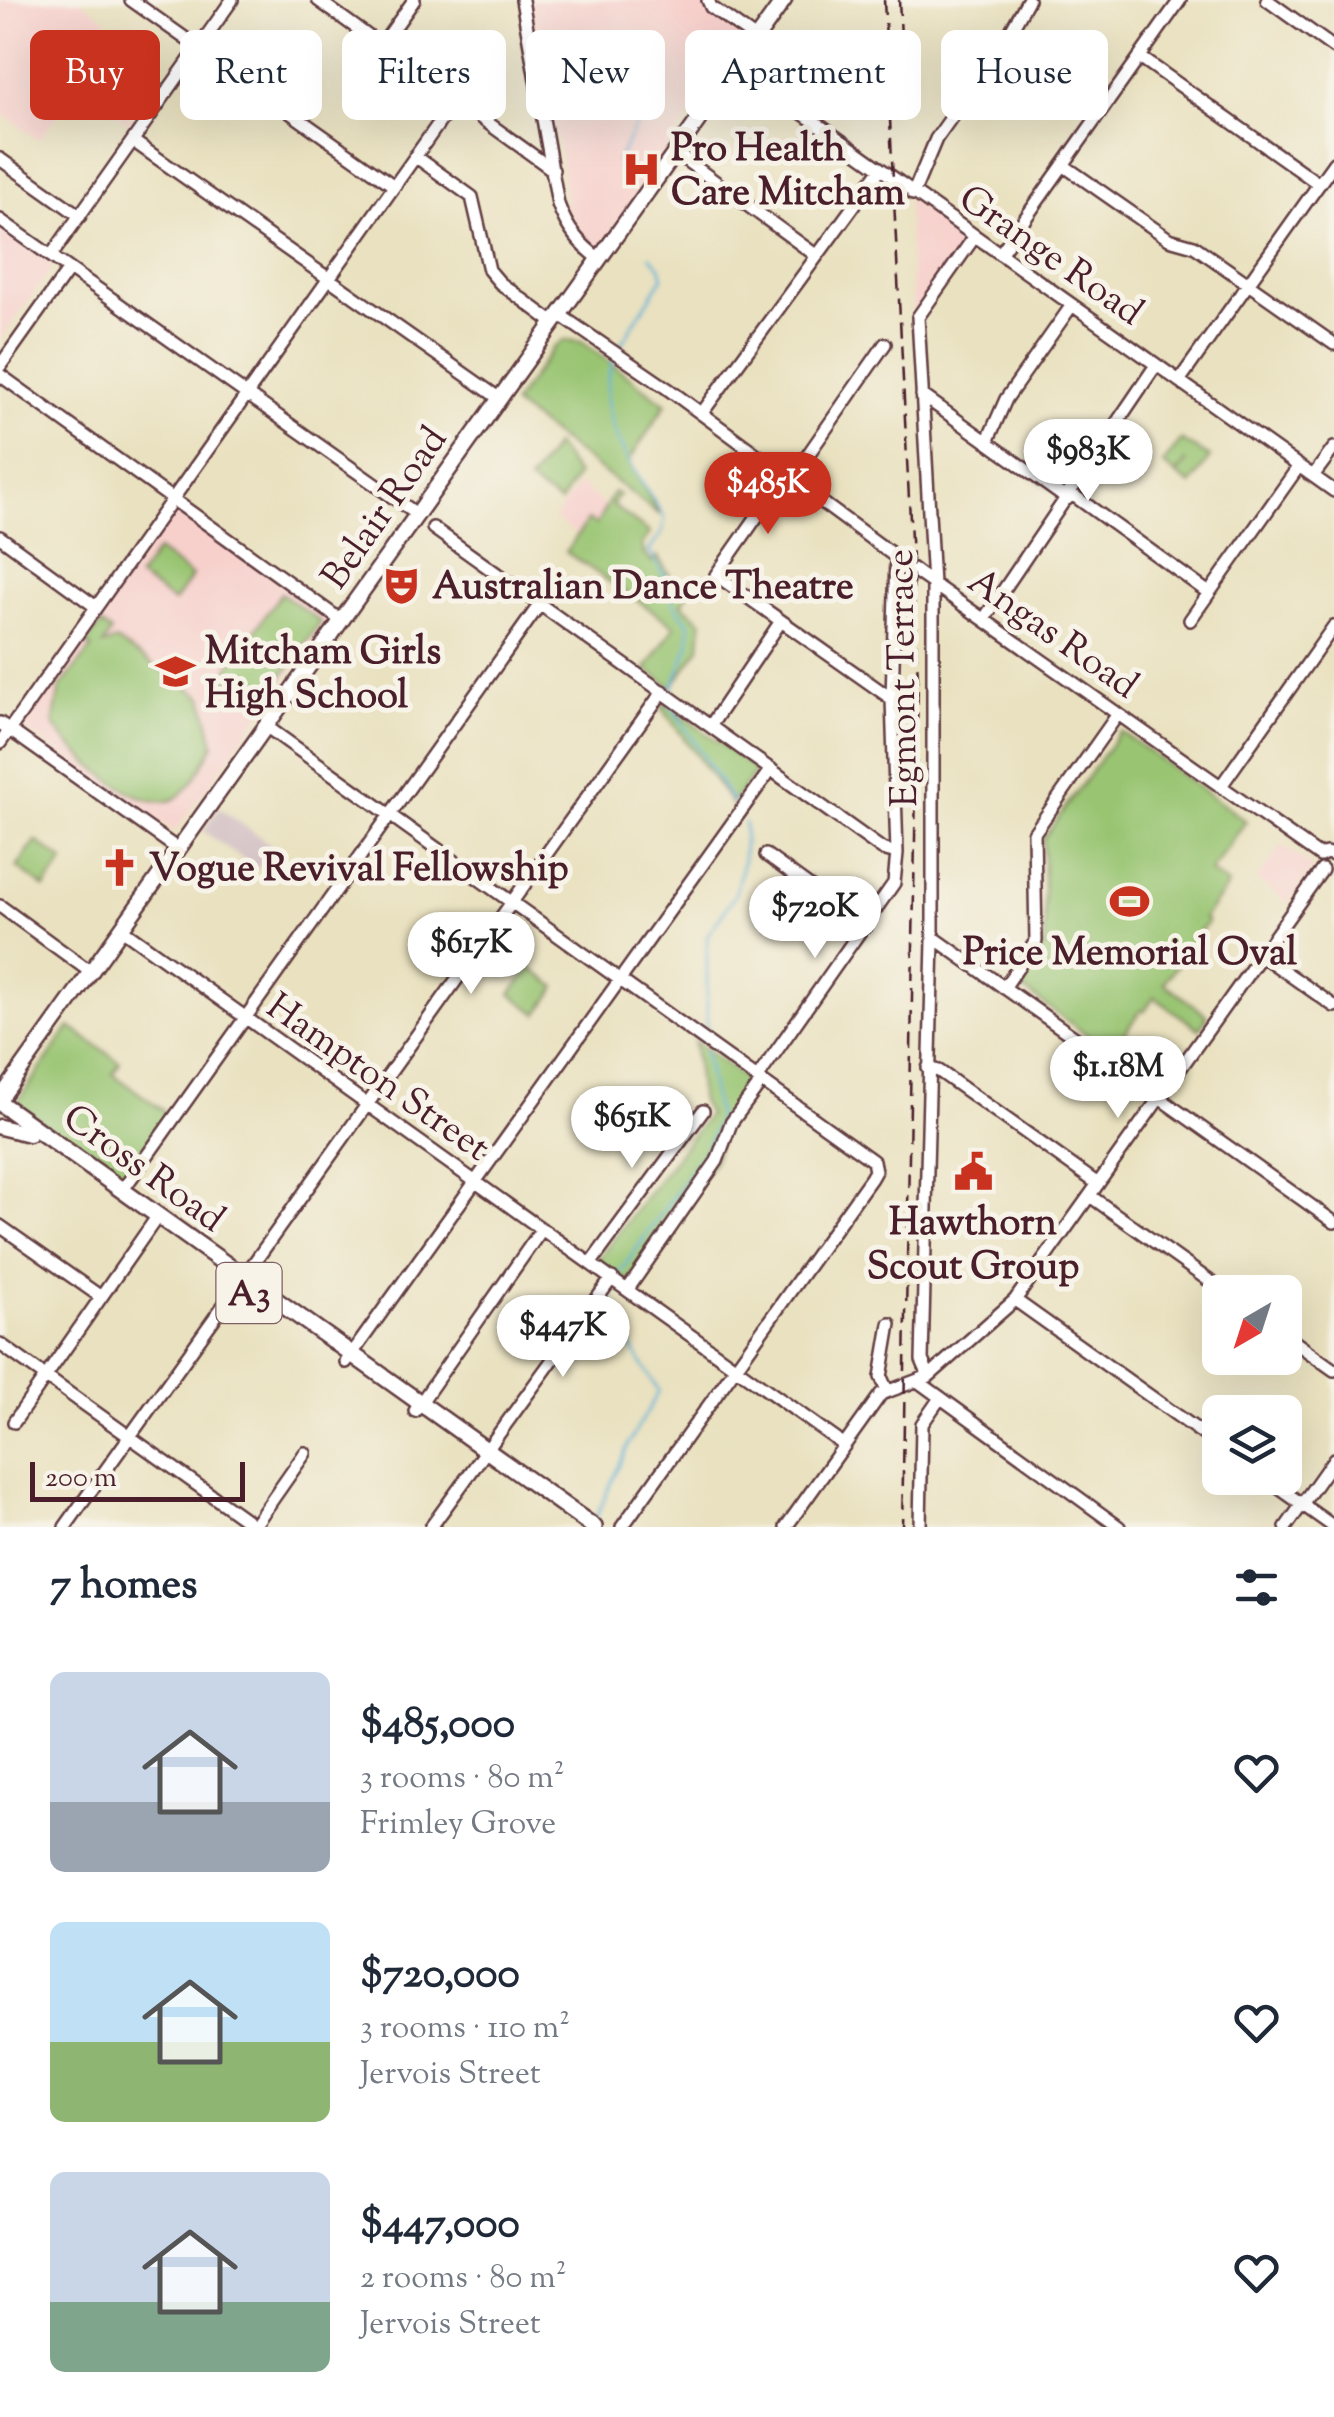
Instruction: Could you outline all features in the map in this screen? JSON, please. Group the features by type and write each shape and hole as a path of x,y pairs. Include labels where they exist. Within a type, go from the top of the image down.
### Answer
{"highway":[{"name":"Cross Road","path":"0,1101 155,1220"},
{"name":"Cross Road","path":"0,1114 586,1526"}],"main road":[{"name":"Belair Road","path":"762,30 784,0"},
{"name":"Belair Road","path":"0,1101 500,399 552,317 600,259 699,120"},
{"path":"0,1083 16,1077"},
{"path":"0,1128 29,1134"}],"street":[{"path":"131,0 180,35"},
{"path":"211,30 232,0"},
{"path":"318,0 361,30"},
{"path":"393,30 414,0"},
{"path":"522,0 565,222 579,243 600,259"},
{"path":"708,0 711,7 743,30"},
{"path":"914,194 936,139 1004,43 1028,0"},
{"path":"1000,254 1180,0"},
{"path":"1267,0 1334,48"},
{"path":"1140,57 1319,184"},
{"path":"51,256 180,74"},
{"path":"300,120 394,186"},
{"path":"0,744 5,727 96,607 441,120"},
{"path":"485,120 553,170"},
{"name":"Grange Road","path":"811,120 1334,491"},
{"path":"133,141 500,399"},
{"path":"535,156 549,148"},
{"path":"676,153 817,256"},
{"name":"Angas Road","path":"415,156 472,197 489,270 500,283 622,356 933,584 1329,859"},
{"path":"0,159 80,216"},
{"path":"1179,381 1334,163"},
{"path":"1063,166 1159,233 1194,246 1334,344"},
{"path":"702,414 880,170"},
{"path":"0,220 418,515"},
{"name":"Egmont Terrace","path":"924,1379 933,937 933,584 918,317 975,236"},
{"path":"0,366 66,267"},
{"path":"987,442 1006,399 1072,305"},
{"path":"0,352 28,320"},
{"path":"885,344 716,575 892,699"},
{"path":"984,619 1156,365"},
{"path":"0,375 342,621"},
{"path":"922,395 1209,593"},
{"path":"1314,476 1334,448"},
{"path":"1190,620 1299,466"},
{"path":"433,528 882,849 897,853"},
{"path":"0,537 96,607"},
{"path":"432,1527 618,1282 718,1162 730,1124 892,888 897,853 892,699 896,557"},
{"path":"122,1191 540,604"},
{"path":"711,725 781,621"},
{"path":"1221,786 1334,626"},
{"path":"65,1527 663,691"},
{"path":"1004,988 1036,941 1034,833 1118,714"},
{"path":"5,727 180,850"},
{"path":"266,727 874,1161 875,1172 622,1527"},
{"path":"348,1358 771,769"},
{"path":"766,856 864,928"},
{"path":"791,1525 877,1400 887,1390 924,1379 1015,1300 1329,859"},
{"path":"0,906 92,973"},
{"name":"Hampton Street","path":"123,930 844,1446"},
{"path":"933,937 1334,1222"},
{"path":"1261,955 1334,1006"},
{"path":"928,1068 939,1071 1098,1184"},
{"path":"591,1263 703,1111"},
{"path":"1090,1196 1202,1275"},
{"path":"14,1422 155,1220"},
{"path":"0,1226 101,1297"},
{"path":"418,1407 542,1228"},
{"path":"1015,1300 1202,1433"},
{"path":"887,1390 881,1377 890,1324"},
{"path":"0,1344 255,1526 305,1453"},
{"path":"1302,1347 1334,1370"},
{"path":"924,1379 940,1398 1119,1527"},
{"path":"920,1527 922,1424 940,1398"},
{"path":"1286,1527 1334,1459"},
{"path":"1289,1495 1334,1527"}],"shaded area":[{"path":"0,0 80,0 107,20 100,30 30,30 30,120 54,120 39,140 0,112"},
{"path":"530,0 705,0 710,12 734,30 685,30 687,120 599,249 588,241 566,208 554,120 665,120 665,30 536,30"},
{"path":"907,197 966,240 913,318"},
{"path":"0,227 54,265 0,341"},
{"path":"579,484 608,508 596,525 588,520 577,535 554,519"},
{"name":"Mitcham Girls High School","path":"176,510 330,618 175,832 20,727"},
{"path":"219,808 274,847 258,869 203,831"},
{"path":"1282,845 1313,867 1288,903 1257,880"}],"green space":[{"path":"564,340 582,342 666,404 629,461 660,515 513,404 555,346"},
{"path":"1181,440 1210,457 1191,485 1177,475 1187,460 1176,474 1163,464"},
{"path":"555,445 577,475 560,503 529,482"},
{"path":"614,492 619,495 612,505 650,533 642,544 644,554 653,562 657,556 679,590 688,594 682,604 702,622 700,648 672,687 646,669 675,626 566,552 588,520 596,525"},
{"path":"157,551 192,576 174,602 138,577"},
{"path":"281,593 321,622 262,705 222,677"},
{"path":"101,624 111,632 103,645 116,641 203,697 214,744 195,778 179,796 165,801 129,792 91,765 53,724 60,687 92,648 86,643"},
{"path":"665,703 756,770 732,804 662,708"},
{"name":"Price Memorial Oval","path":"1120,731 1246,821 1210,872 1228,885 1164,983 1208,1016 1199,1029 1154,997 1111,1052 1017,985 1045,944 1043,839"},
{"path":"36,841 64,861 45,888 17,867"},
{"path":"530,968 557,987 538,1014 511,994"},
{"path":"70,1027 120,1062 113,1074 169,1115 120,1180 16,1104"},
{"path":"694,1041 751,1083 725,1120 714,1161 630,1279 625,1280 599,1258 708,1115 700,1100"}],"waterway":[{"path":"617,162 639,120"},
{"path":"619,347 663,277 650,256"},
{"path":"614,359 607,402 612,422 619,443 665,518 662,533 649,551 667,580 673,602 690,625 689,645 670,695"},
{"path":"669,702 733,803"},
{"path":"707,1030 707,936 735,895 743,861 745,823"},
{"path":"617,1277 706,1149 718,1120 705,1052"},
{"path":"594,1522 629,1443 659,1391 614,1319 610,1305 615,1285"}],"railway":[{"path":"884,0 918,679 902,1527"},
{"path":"899,0 901,30"}],"place":[{"name":"Pro Health Care Mitcham","path":"641,169"},
{"name":"Australian Dance Theatre","path":"402,585"},
{"name":"Mitcham Girls High School","path":"175,672"},
{"name":"Vogue Revival Fellowship","path":"119,867"},
{"name":"Price Memorial Oval","path":"1130,902"},
{"name":"Hawthorn Scout Group","path":"973,1172"}]}
